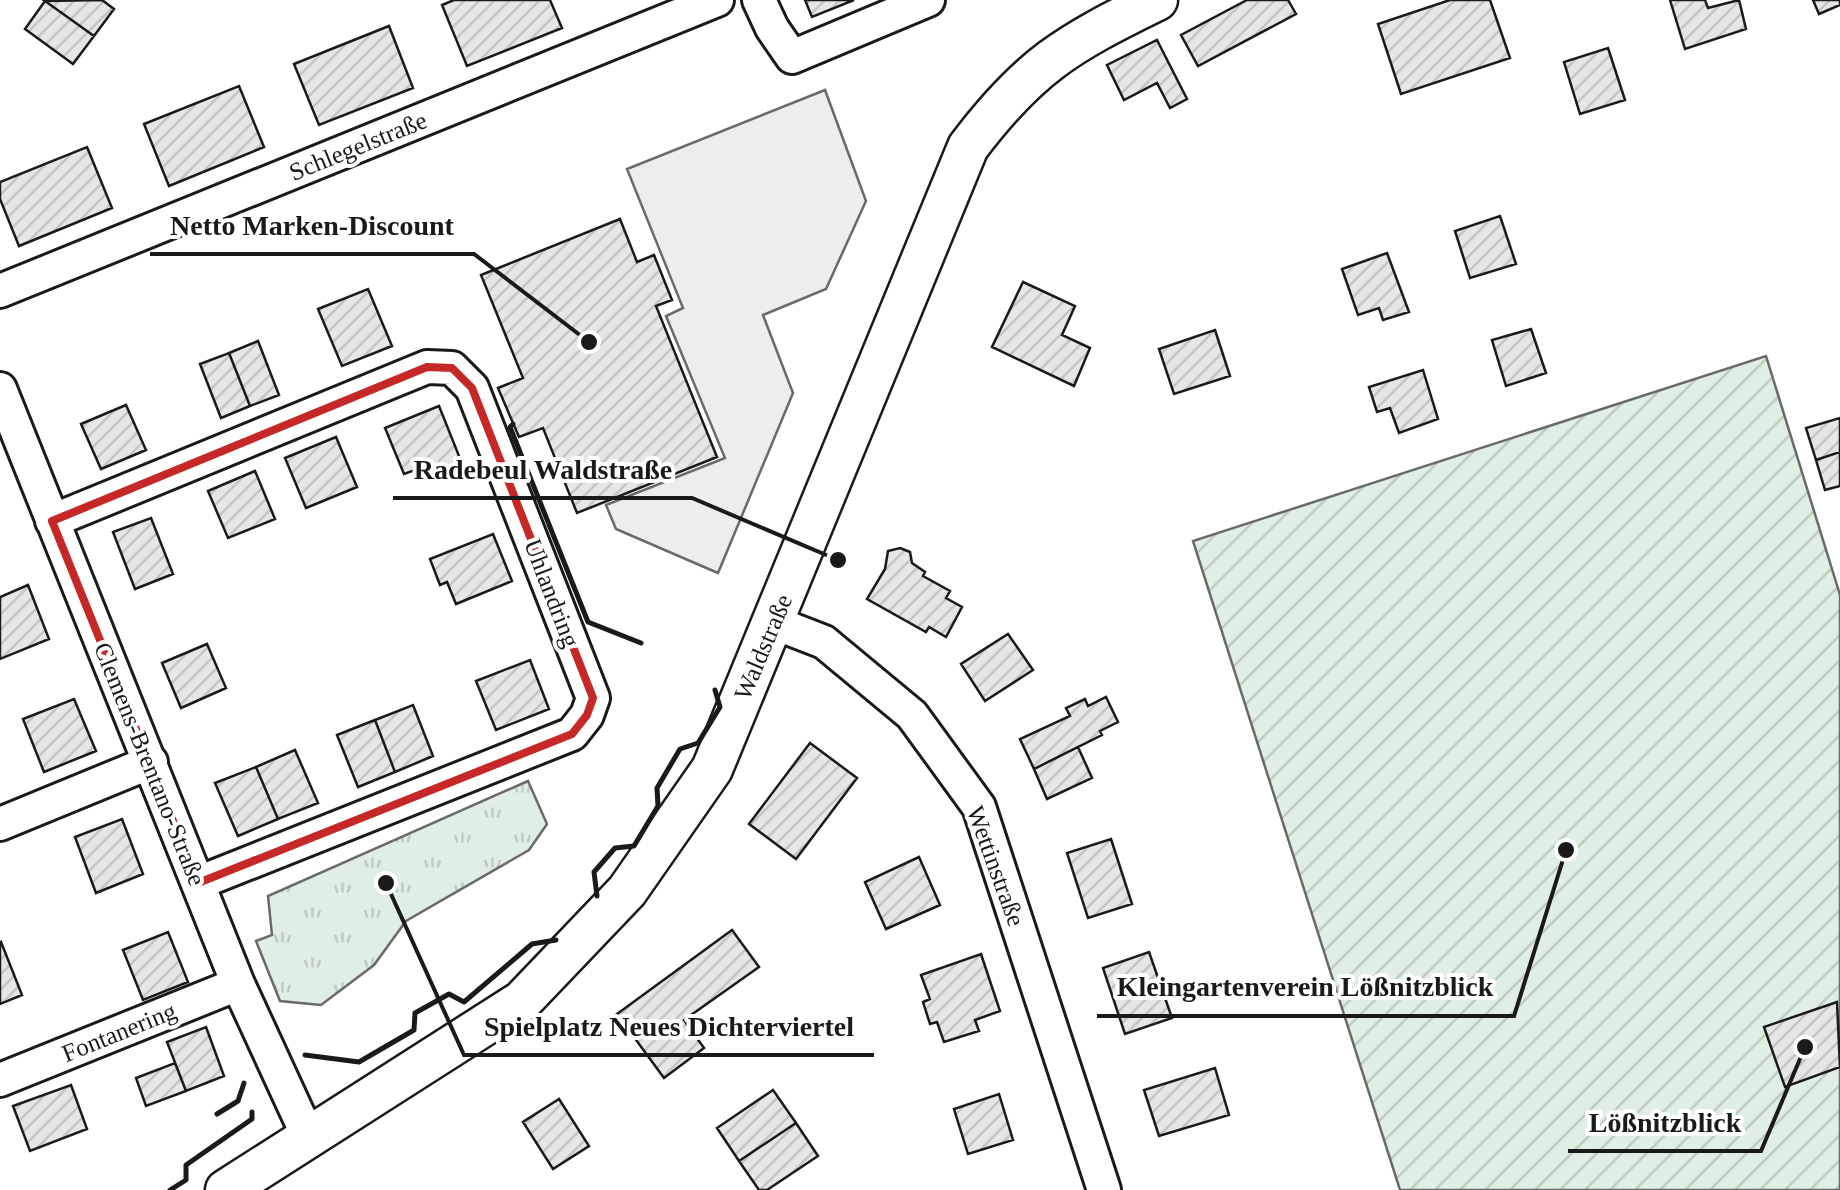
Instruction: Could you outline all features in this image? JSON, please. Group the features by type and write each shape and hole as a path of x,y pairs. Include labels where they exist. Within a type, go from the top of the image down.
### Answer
{"street":[{"name":"Schlegelstraße","path":"0,290 717,0"},
{"path":"760,0 772,28 792,57 928,0"},
{"name":"Waldstraße","path":"226,1190 522,1002 627,891 712,769 925,243 968,147 1008,94 1048,59 1157,0"},
{"name":"Uhlandring","path":"52,521 427,367 452,368 472,388 593,698 587,715 572,734 198,883"},
{"name":"Clemens-Brentano-Straße","path":"0,389 238,984 308,1136"},
{"name":"Wettinstraße","path":"774,623 824,642 912,715 979,807 1104,1190"},
{"path":"0,824 151,762"},
{"name":"Fontanering","path":"0,1080 238,984"}],"highlighted area":[{"path":"427,367 452,368 472,388 593,698 587,715 572,734 198,883 52,521"}],"green space":[{"path":"1766,356 1840,595 1840,1190 1400,1190 1193,541"},
{"path":"528,781 547,824 529,850 406,921 374,965 321,1005 280,1001 256,941 272,935 268,896"}],"shaded area":[{"path":"825,90 866,201 826,289 763,315 793,393 718,573 616,529 606,505 725,458 666,316 683,308 627,169"}],"building":[{"path":"102,0 114,9 94,36 45,1"},
{"path":"454,0 550,0 562,28 467,66 442,5"},
{"path":"805,0 854,0 812,17"},
{"path":"1247,0 1288,0 1296,14 1198,66 1181,35"},
{"path":"1450,0 1490,0 1510,58 1401,94 1378,24"},
{"path":"1670,0 1705,0 1708,8 1739,0 1746,29 1685,49"},
{"path":"1813,0 1840,0 1840,5 1819,14"},
{"path":"45,1 94,36 73,64 25,29"},
{"path":"389,26 413,88 319,125 294,64"},
{"path":"1157,40 1187,99 1170,108 1157,83 1124,100 1107,65"},
{"path":"1608,48 1625,100 1580,114 1564,62"},
{"path":"239,86 264,147 169,186 144,124"},
{"path":"87,147 112,208 19,246 0,199 0,182"},
{"path":"1500,216 1516,264 1470,278 1455,231"},
{"path":"620,219 637,262 654,255 672,300 656,306 717,457 577,513 543,428 519,437 498,388 523,378 481,275"},
{"path":"1387,253 1409,312 1383,320 1379,308 1358,315 1342,269"},
{"path":"1023,282 1075,306 1062,335 1090,348 1074,386 992,347"},
{"path":"368,289 392,346 342,366 318,309"},
{"path":"1531,329 1546,373 1506,386 1492,340"},
{"path":"1215,330 1230,376 1174,394 1159,349"},
{"path":"258,341 279,395 250,406 229,353"},
{"path":"229,353 250,406 221,418 200,364"},
{"path":"1423,370 1438,419 1399,433 1390,408 1377,412 1369,387"},
{"path":"126,405 146,450 101,469 81,424"},
{"path":"439,406 461,461 435,471 432,464 404,474 385,428"},
{"path":"1840,418 1840,452 1816,460 1806,428"},
{"path":"336,437 357,487 306,508 285,458"},
{"path":"1840,452 1840,486 1825,490 1816,460"},
{"path":"255,471 275,519 228,538 208,491"},
{"path":"151,518 173,574 135,589 113,532"},
{"path":"493,534 512,581 456,604 447,582 440,585 430,559"},
{"path":"900,548 910,552 912,563 925,572 923,576 950,591 946,598 962,607 946,637 929,627 926,632 867,599 885,569 888,551"},
{"path":"28,585 49,639 0,659 0,597"},
{"path":"1008,634 1033,670 985,701 961,664"},
{"path":"207,644 226,688 181,708 162,663"},
{"path":"530,660 549,709 496,730 476,681"},
{"path":"1106,697 1118,722 1100,731 1102,735 1034,769 1020,739 1070,716 1066,708 1085,699 1088,706"},
{"path":"74,699 96,751 44,772 23,719"},
{"path":"413,705 433,756 395,772 375,720"},
{"path":"375,720 395,772 358,787 337,735"},
{"path":"810,743 857,778 796,859 749,824"},
{"path":"1078,747 1092,778 1047,799 1034,769"},
{"path":"295,750 318,803 278,819 256,767"},
{"path":"256,767 278,819 238,836 215,783"},
{"path":"122,819 143,874 96,893 75,837"},
{"path":"1111,839 1132,904 1088,918 1067,853"},
{"path":"919,857 940,905 886,929 865,882"},
{"path":"732,930 759,967 684,1020 704,1048 664,1078 617,1014"},
{"path":"168,932 188,982 143,1000 123,950"},
{"path":"0,943 22,995 0,1004"},
{"path":"1149,952 1172,1018 1125,1034 1103,968"},
{"path":"981,954 1000,1011 975,1020 979,1031 944,1042 937,1022 930,1024 923,1002 930,999 921,975"},
{"path":"1837,1002 1840,1067 1785,1087 1764,1027"},
{"path":"206,1027 224,1076 186,1091 167,1042"},
{"path":"175,1063 186,1091 146,1106 136,1078"},
{"path":"1215,1068 1229,1115 1159,1136 1144,1090"},
{"path":"71,1085 87,1129 30,1151 13,1106"},
{"path":"773,1090 796,1123 739,1161 717,1128"},
{"path":"999,1094 1013,1140 968,1154 954,1109"},
{"path":"559,1099 589,1146 553,1169 523,1122"},
{"path":"796,1123 818,1156 767,1190 759,1190 739,1161"}],"wall":[{"path":"513,424 510,427 588,622 641,643"},
{"path":"597,896 594,872 615,848 634,846 658,806 657,788 680,749 698,743 720,707 715,690"},
{"path":"305,1055 359,1062 414,1030 415,1013 449,994 464,1002 532,944 556,940"},
{"path":"217,1114 238,1101 244,1083"},
{"path":"170,1190 186,1180 186,1165 252,1119 252,1112"}],"place":[{"name":"Netto Marken-Discount","path":"589,342"},
{"name":"Radebeul Waldstraße","path":"838,560"},
{"name":"Kleingartenverein Lößnitzblick","path":"1566,850"},
{"name":"Spielplatz Neues Dichterviertel","path":"386,883"},
{"name":"Lößnitzblick","path":"1805,1047"}]}
